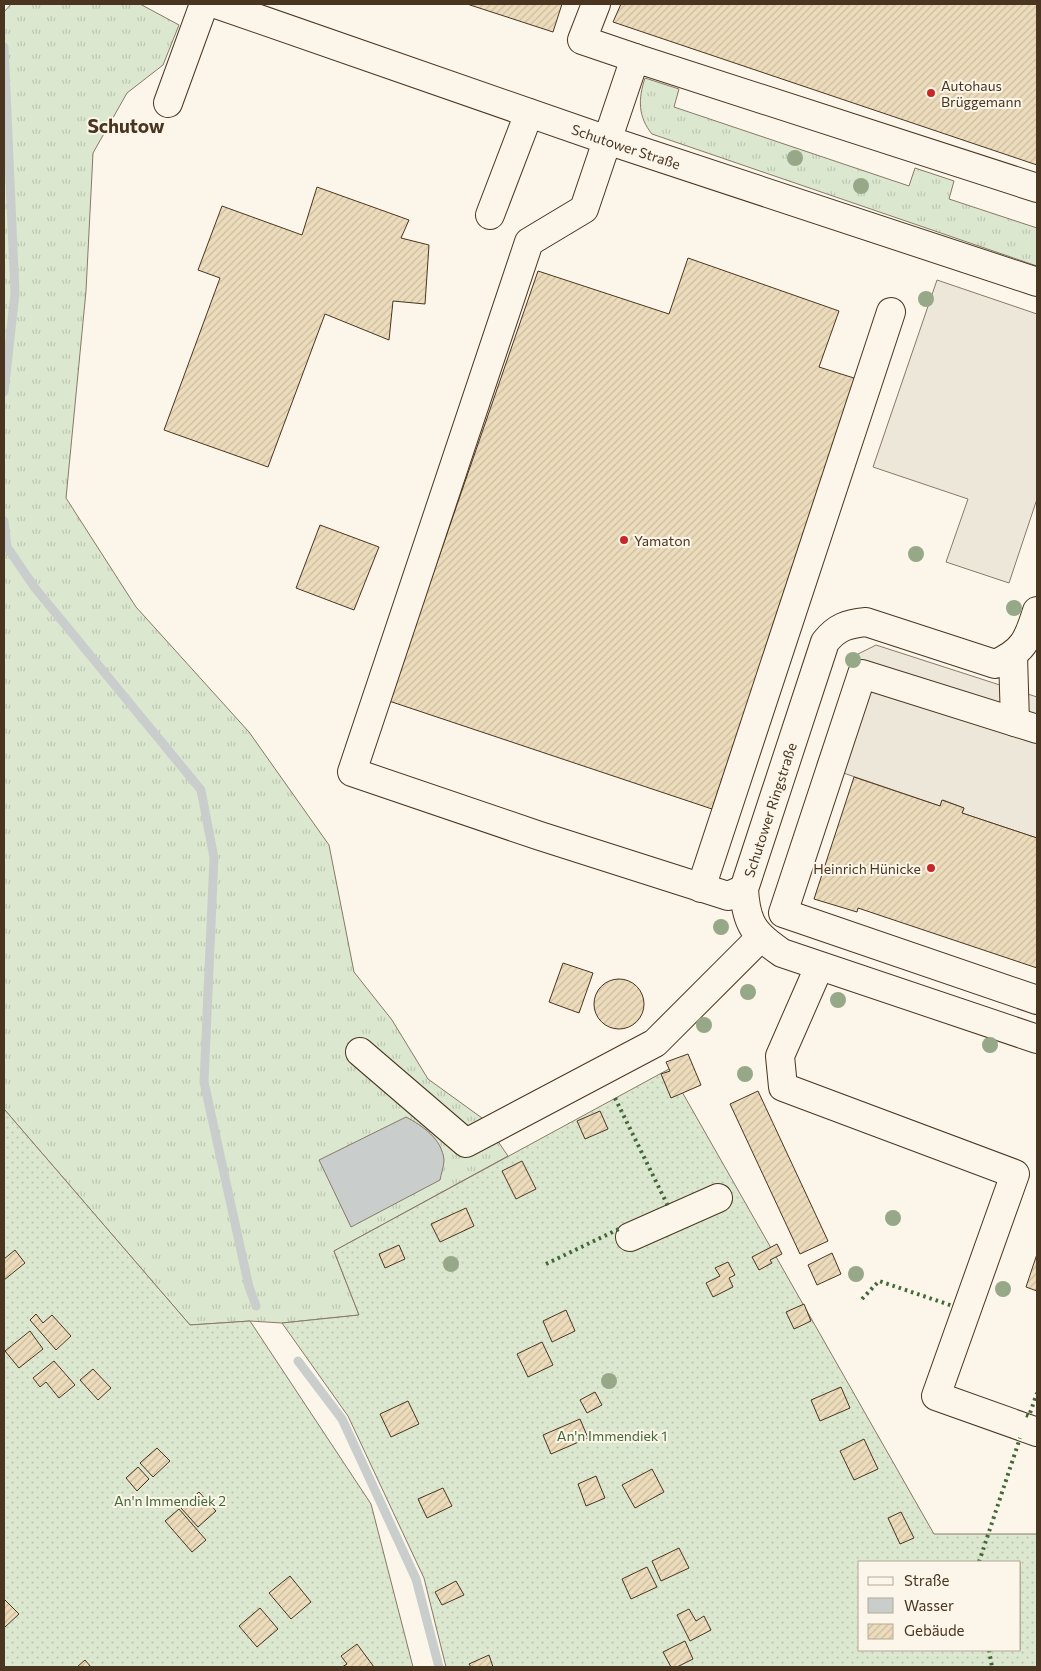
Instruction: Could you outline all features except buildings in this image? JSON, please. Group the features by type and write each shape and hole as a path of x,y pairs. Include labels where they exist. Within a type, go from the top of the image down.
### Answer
{"street":[{"path":"168,103 204,4"},
{"name":"Schutower Straße","path":"216,4 607,140 1037,282"},
{"path":"596,4 582,40 1037,188"},
{"path":"635,58 584,209 530,242 352,772 701,888 728,896 744,889"},
{"path":"490,215 529,113"},
{"path":"701,888 891,312"},
{"path":"1037,611 1030,634 1013,656 1026,726 862,674 782,913 1037,1000"},
{"name":"Schutower Ringstraße","path":"1013,656 995,664 866,622 849,624 835,630 825,642 744,889 750,924 760,938 782,953 1037,1039"},
{"path":"360,1052 466,1143 655,1042 760,938"},
{"path":"819,967 780,1056 783,1087 1015,1174 936,1396 1037,1432"},
{"path":"630,1237 718,1198"}],"green space":[{"path":"11,4 140,4 179,25 163,65 127,93 93,153 86,291 66,498 136,607 249,732 329,845 354,972 392,1020 428,1079 482,1118 508,1156 334,1251 359,1315 282,1323 250,1321 190,1325 4,1109 4,12"},
{"path":"645,78 679,89 674,107 909,186 915,168 954,181 949,199 1037,228 1037,266 652,134 644,121 640,100"},
{"name":"An'n Immendiek 1","path":"669,1069 934,1534 1037,1534 1037,1667 446,1667 424,1578 348,1416 282,1323 359,1315 334,1251"},
{"name":"An'n Immendiek 2","path":"4,1109 190,1325 250,1321 371,1504 413,1667 4,1667"}],"shaded area":[{"path":"937,280 1037,314 1037,499 1009,583 946,562 968,499 873,467"},
{"path":"876,645 1037,697 1037,838 962,813 964,808 943,800 940,806 817,764 856,655"}],"water":[{"path":"406,1117 431,1134 440,1146 444,1165 440,1180 351,1227 319,1160"}],"waterway":[{"path":"4,47 15,293 4,392"},
{"path":"4,521 7,547 35,588 201,790 214,858 204,1082 249,1287 256,1306"},
{"path":"298,1361 342,1419 416,1579 439,1667"}],"hedge":[{"path":"615,1098 668,1206"},
{"path":"546,1264 621,1228"},
{"path":"862,1299 879,1281 953,1306"},
{"path":"1026,1415 1029,1416 1037,1393"},
{"path":"979,1561 1020,1438"},
{"path":"989,1651 992,1667"}],"place":[{"name":"Autohaus Brüggemann","path":"931,93"},
{"name":"Yamaton","path":"624,540"},
{"name":"Heinrich Hünicke","path":"931,868"}],"district":[{"name":"Schutow","path":"126,125"}]}
